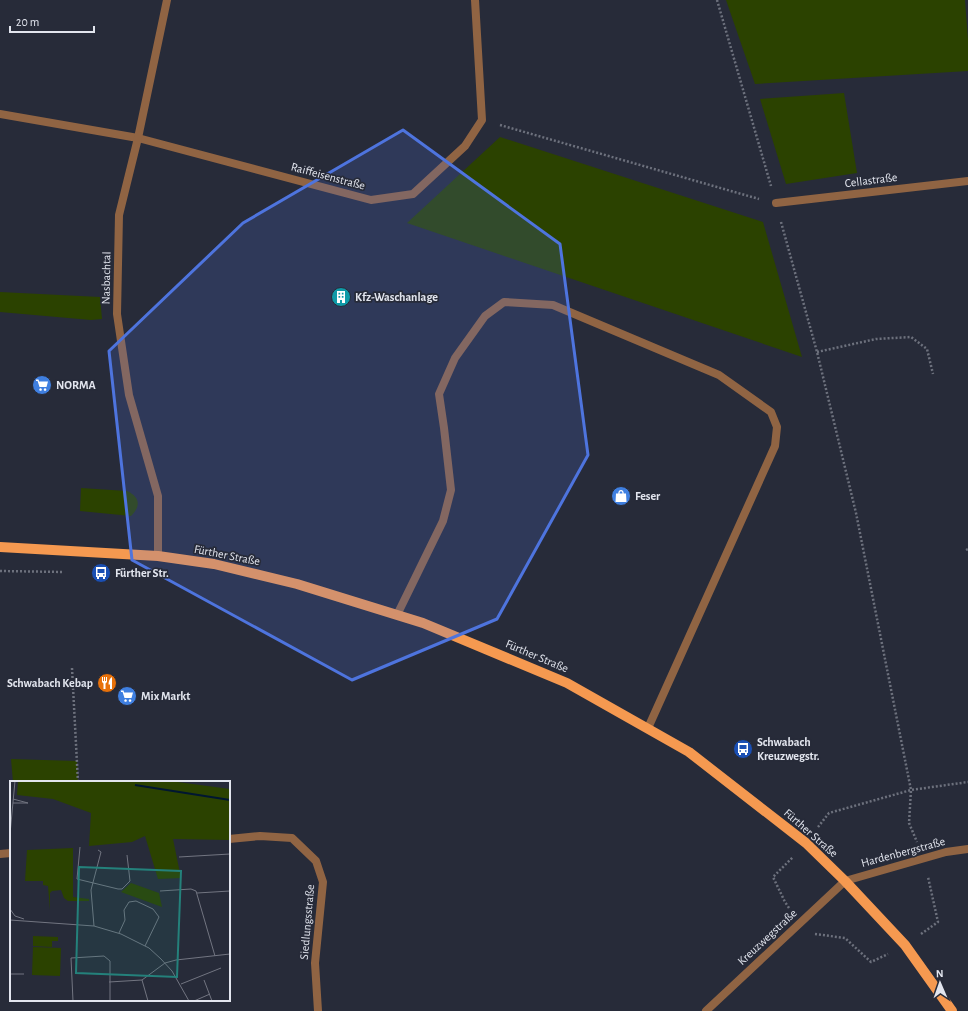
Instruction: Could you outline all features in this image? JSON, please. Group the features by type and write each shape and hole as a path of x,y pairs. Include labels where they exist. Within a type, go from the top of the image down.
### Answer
{"main road":[{"name":"Fürther Straße","path":"0,547 158,556 214,564 297,584 423,623 567,683 689,752 806,844 845,881 905,945 952,1011"}],"street":[{"name":"Nasbachtal","path":"158,556 158,496 129,395 118,314 119,215 138,138 168,0"},
{"path":"475,0 482,120"},
{"name":"Raiffeisenstraße","path":"0,114 138,138 371,200 413,194 465,146 482,120"},
{"name":"Cellastraße","path":"776,203 968,181"},
{"path":"397,615 443,521 451,490 439,394 455,358 485,316 504,302 554,305 719,376 771,412 777,427 775,446 648,728"},
{"name":"Siedlungsstraße","path":"230,839 260,836 292,838 316,861 323,882 315,963 318,1011"},
{"name":"Hardenbergstraße","path":"845,881 946,852 968,849"},
{"path":"0,854 10,853"},
{"name":"Kreuzwegstraße","path":"706,1011 845,881"}],"path":[{"path":"718,0 817,352 856,513 911,790 909,823 924,858"},
{"path":"482,120 776,203"},
{"path":"817,352 876,339 911,337 927,349 932,374"},
{"path":"0,571 70,572"},
{"path":"72,668 78,781"},
{"path":"911,790 968,782"}],"highlighted area":[{"path":"403,130 560,244 588,455 497,619 352,680 132,560 109,351 243,223"}],"green space":[{"path":"726,0 965,0 968,40 968,71 755,84"},
{"path":"844,93 857,173 786,184 760,99"},
{"path":"500,137 763,222 802,357 407,223"},
{"path":"0,292 100,297 102,319 91,320 0,312"},
{"path":"81,488 127,491 135,496 138,505 131,516 80,511"},
{"path":"11,759 77,761 78,781 13,781"}],"place":[{"name":"Kfz-Waschanlage","path":"341,297"},
{"name":"NORMA","path":"42,385"},
{"name":"Feser","path":"621,496"},
{"name":"Fürther Str.","path":"101,573"},
{"name":"Schwabach Kebap","path":"107,683"},
{"name":"Mix Markt","path":"127,696"},
{"name":"Schwabach Kreuzwegstr.","path":"743,749"}]}
